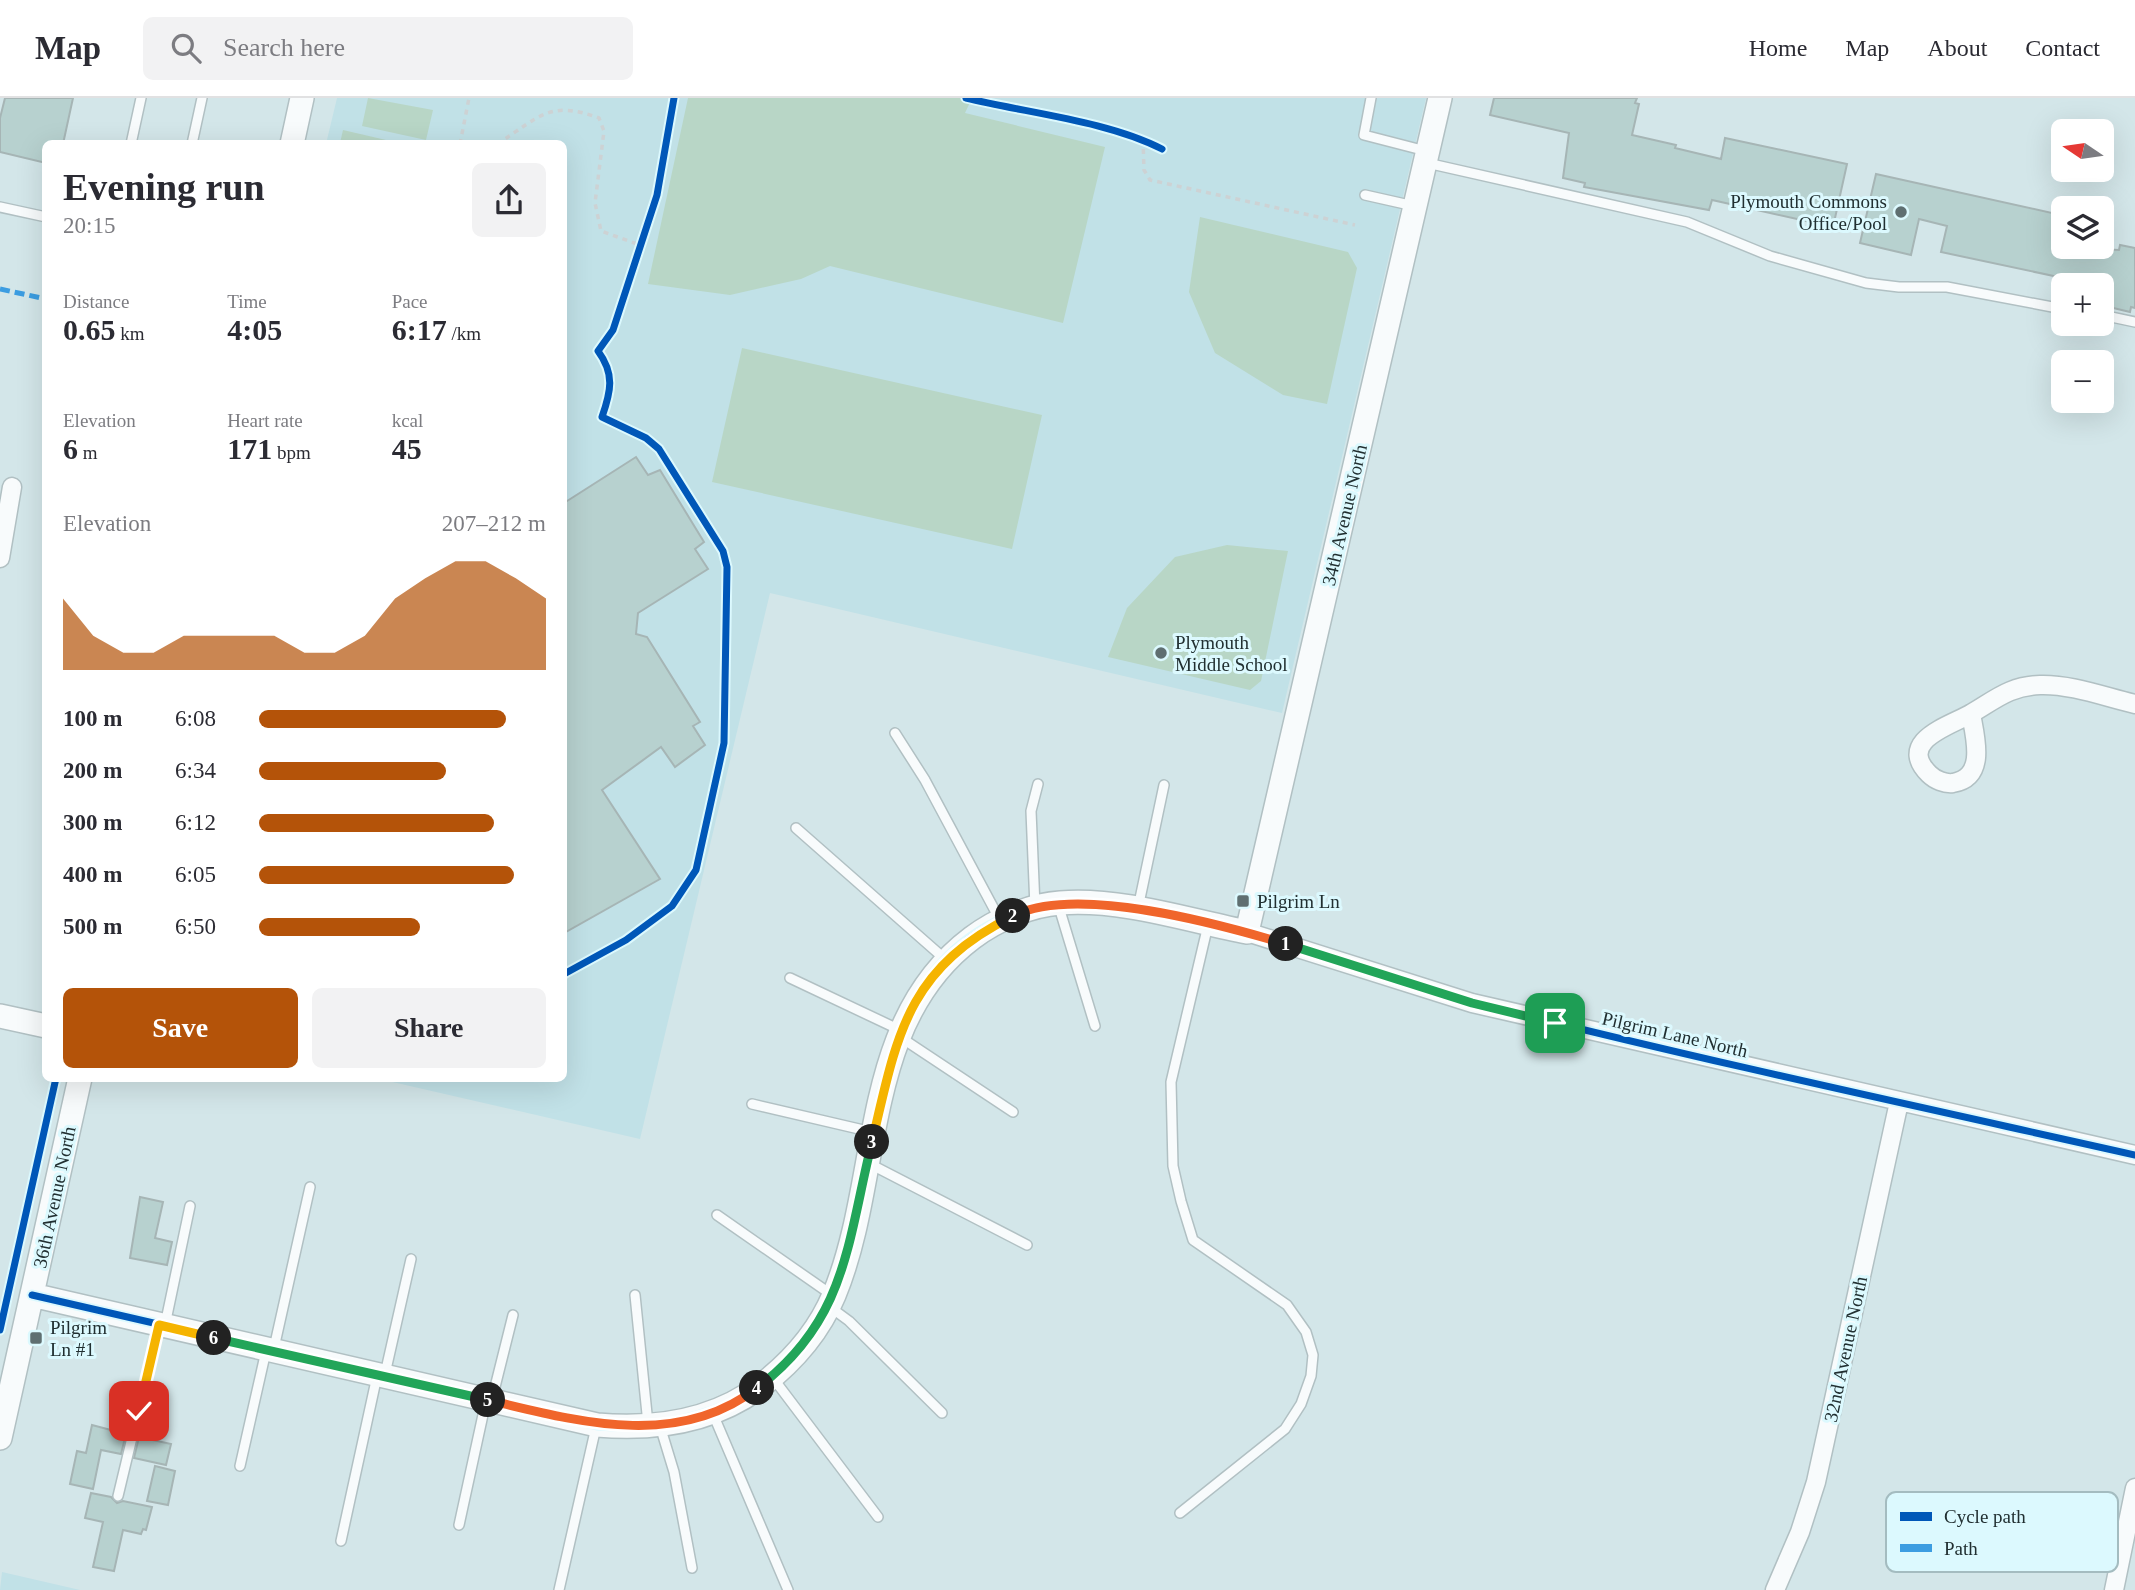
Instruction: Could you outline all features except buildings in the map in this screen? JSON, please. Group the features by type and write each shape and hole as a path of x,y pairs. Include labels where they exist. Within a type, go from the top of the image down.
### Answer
{"street":[{"path":"293,140 302,98"},
{"name":"34th Avenue North","path":"1247,932 1440,98"},
{"path":"0,558 12,486"},
{"path":"1971,714 1993,697 2019,688 2041,685 2135,704"},
{"name":"Pilgrim Lane North","path":"32,1295 597,1425 654,1425 712,1413 750,1394 772,1377 813,1334 831,1301 847,1254 899,1033 924,986 946,960 983,930 1035,908 1058,903 1097,903 1247,932 1472,1003 2135,1155"},
{"path":"0,1016 42,1025"},
{"name":"36th Avenue North","path":"0,1438 79,1082"},
{"name":"32nd Avenue North","path":"1775,1590 1800,1532 1815,1482 1899,1102"},
{"path":"2118,1571 2135,1488"},
{"path":"2114,1590 2118,1572"}],"lane":[{"path":"132,140 141,98"},
{"path":"193,140 202,98"},
{"path":"1371,98 1364,135 1427,157 1687,222 1770,256 1866,283 1899,287 1947,287 2051,307"},
{"path":"1365,195 1415,207"},
{"path":"0,207 42,215"},
{"path":"2114,318 2135,322"},
{"path":"895,733 925,780 1000,922"},
{"path":"1035,908 1031,811 1038,784"},
{"path":"1137,910 1164,786"},
{"path":"796,828 946,960"},
{"path":"1058,903 1095,1026"},
{"path":"1180,1513 1285,1430 1301,1404 1311,1376 1312,1354 1306,1332 1287,1305 1193,1240 1181,1201 1174,1166 1171,1082 1208,924"},
{"path":"790,978 899,1033 1013,1112"},
{"path":"752,1104 874,1133"},
{"path":"867,1163 1027,1245"},
{"path":"240,1466 310,1187"},
{"path":"118,1496 190,1206"},
{"path":"718,1215 831,1301 942,1413"},
{"path":"341,1541 411,1259"},
{"path":"635,1295 654,1425 674,1472 692,1568"},
{"path":"459,1525 513,1315"},
{"path":"772,1377 878,1517"},
{"path":"712,1413 788,1590"},
{"path":"559,1590 597,1425"}],"path":[{"path":"461,140 470,98"},
{"path":"503,140 548,110 575,109 599,118 604,131 595,204 601,231 640,245"},
{"path":"1131,136 1153,144"},
{"path":"1143,139 1144,170 1150,180 1355,225"},
{"path":"638,255 645,232"}],"shaded area":[{"name":"Plymouth Middle School","path":"337,98 1426,98 1282,713 770,593 640,1139 392,1082 567,1082 567,140 327,140"},
{"path":"2,1572 80,1590 0,1590"}],"green space":[{"path":"368,98 433,110 426,140 362,126"},
{"path":"688,98 972,98 965,113 1105,147 1063,323 830,266 801,279 730,295 648,284"},
{"path":"343,130 386,140 341,140"},
{"path":"1200,217 1348,252 1357,268 1327,404 1283,395 1215,353 1189,292"},
{"path":"742,348 1042,415 1012,549 712,482"},
{"path":"1227,545 1288,551 1261,681 1250,690 1108,657 1127,608 1175,557"}],"marked path":[{"path":"0,289 42,298"}],"cycle path":[{"path":"567,972 626,940 672,906 696,870 724,743 727,567 723,551 659,449 646,438 602,417 610,383 607,367 598,351 613,330 657,195 674,98"},
{"path":"966,98 1117,131 1162,149"},
{"path":"32,1295 597,1425 667,1423 717,1409 734,1402 794,1356 831,1295 854,1224 887,1074 912,1006 954,950 1021,912 1058,904 1114,906 1222,927 1291,945 1415,986 1480,1004 1725,1063 2135,1155"},
{"path":"0,1330 55,1082"}],"place":[{"name":"Plymouth Commons Office/Pool","path":"1901,212"},
{"name":"Plymouth Middle School","path":"1161,653"},
{"name":"Pilgrim Ln","path":"1243,901"},
{"name":"Pilgrim Ln #1","path":"36,1338"}],"route":[{"path":"139,1411 159,1325 597,1425 625,1427 686,1420 712,1413 750,1394 792,1358 813,1334 834,1296 847,1254 886,1078 900,1030 912,1004 946,960 965,943 983,930 1018,913 1058,903 1097,903 1208,924 1309,950 1472,1003 1555,1023"}]}
